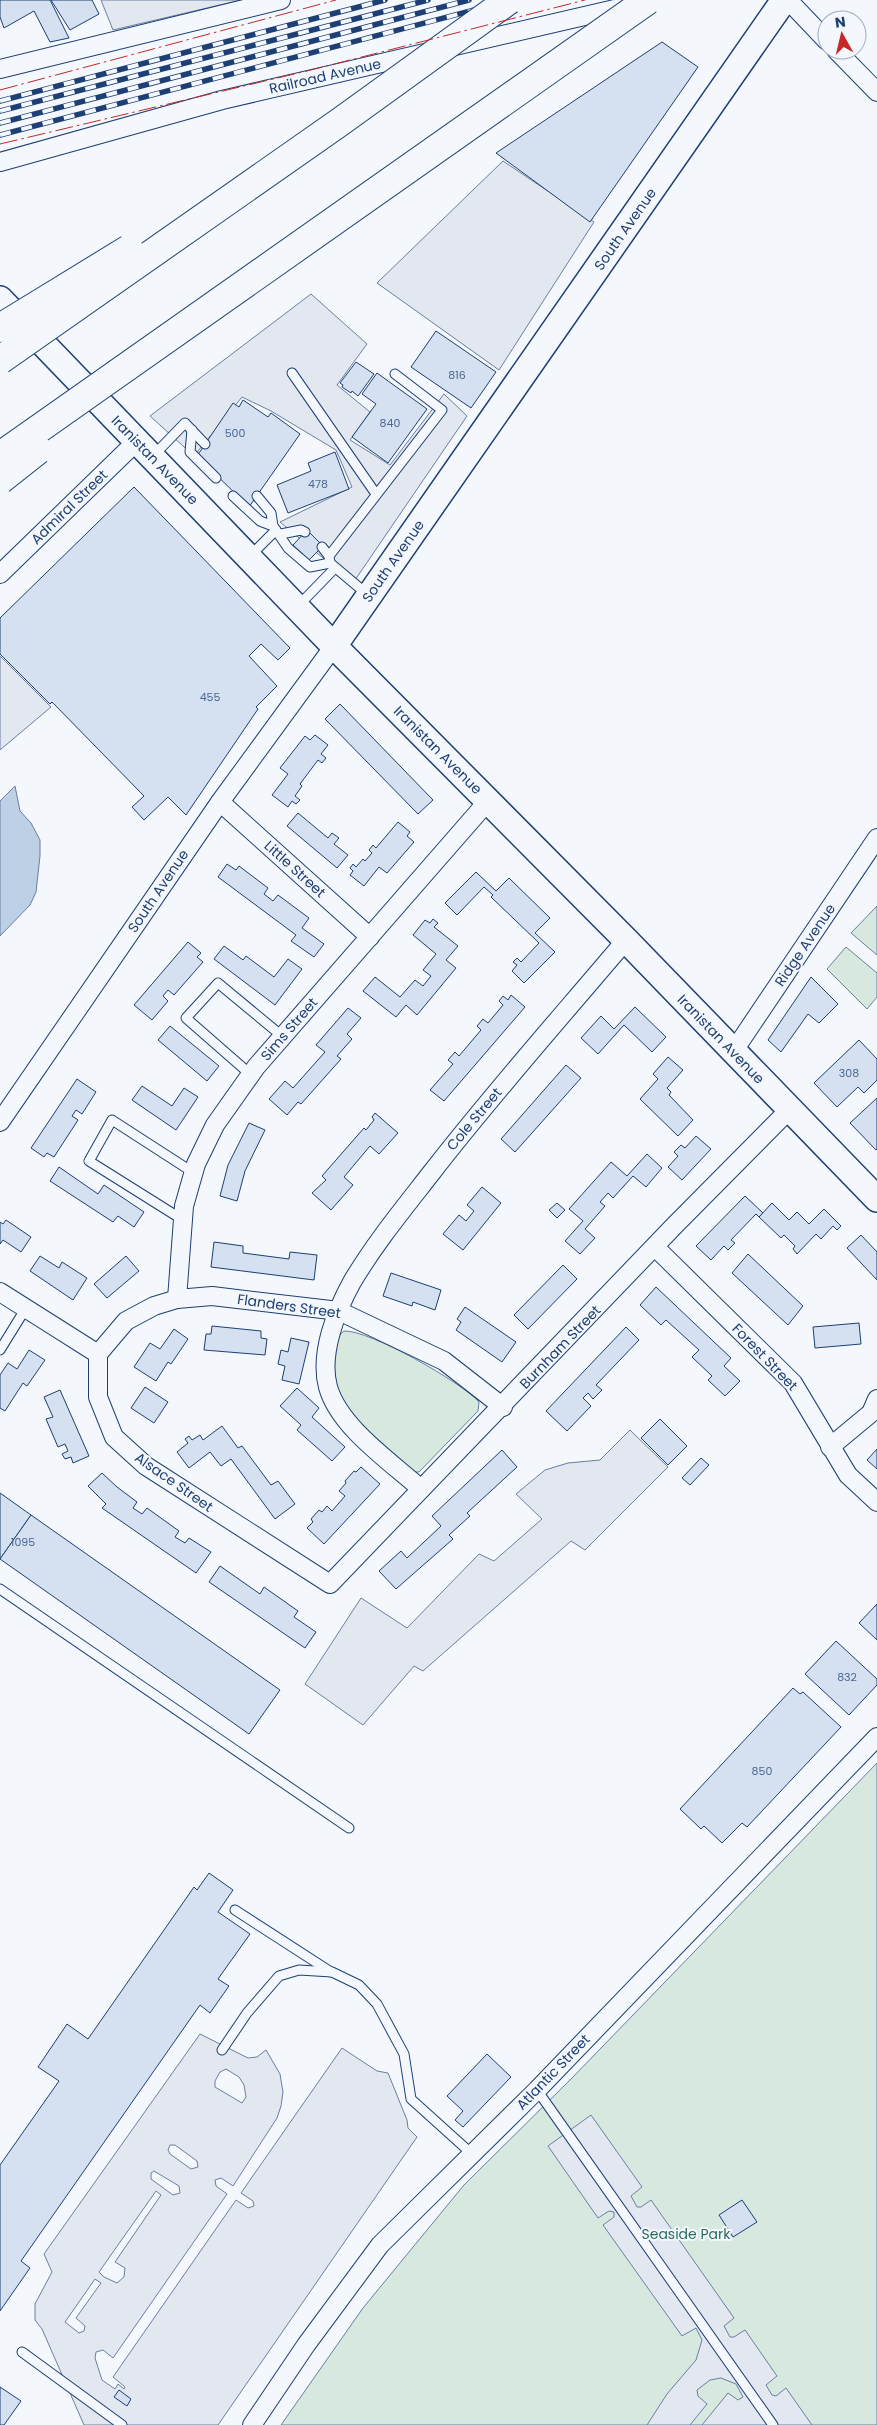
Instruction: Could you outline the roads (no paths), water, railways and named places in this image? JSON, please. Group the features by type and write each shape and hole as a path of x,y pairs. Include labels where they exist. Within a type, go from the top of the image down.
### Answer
{"highway":[{"path":"0,360 340,122 509,0"},
{"path":"0,456 648,0"},
{"path":"3,315 340,122"},
{"path":"0,480 280,259"}],"street":[{"path":"0,69 281,0"},
{"name":"Railroad Avenue","path":"0,162 222,100 652,0"},
{"name":"South Avenue","path":"0,1122 220,802 334,646 784,0"},
{"path":"788,0 817,30"},
{"path":"846,60 877,92"},
{"name":"Iranistan Avenue","path":"3,315 145,448 334,646 626,940 733,1052 875,1193"},
{"name":"Admiral Street","path":"0,574 145,448"},
{"name":"Sims Street","path":"178,1299 184,1206 194,1172 215,1125 250,1074 282,1036 488,801"},
{"name":"Little Street","path":"220,802 370,937"},
{"name":"Ridge Avenue","path":"733,1052 877,838"},
{"name":"Cole Street","path":"421,1489 356,1431 333,1400 328,1387 325,1364 339,1310 370,1252 459,1137 626,940"},
{"name":"Burnham Street","path":"330,1584 790,1109"},
{"name":"Forest Street","path":"655,1247 793,1383 848,1475 877,1502"},
{"path":"0,1292 98,1354"},
{"name":"Flanders Street","path":"98,1354 126,1322 154,1306 178,1299 212,1296 339,1310 444,1361 503,1407"},
{"name":"Alsace Street","path":"98,1354 98,1397 114,1437 146,1466 330,1584"},
{"path":"830,1447 871,1413 877,1399"},
{"name":"Atlantic Street","path":"252,2425 306,2345 380,2244 536,2090 877,1737"}],"lane":[{"path":"292,373 376,494"},
{"path":"297,607 331,562 376,494 442,410 395,374"},
{"path":"145,448 185,423 205,444"},
{"path":"192,430 190,452 216,478"},
{"path":"233,496 260,521 277,530 301,530 305,532"},
{"path":"257,496 271,513 277,530 288,548 310,567 331,562"},
{"path":"249,557 277,530"},
{"path":"322,547 331,562 368,596"},
{"path":"250,1074 186,1018 218,983 282,1036"},
{"path":"183,1220 89,1162 112,1120 194,1172"},
{"path":"0,1350 26,1308"},
{"path":"0,1589 349,1828"},
{"path":"235,1910 332,1972 359,1985 378,2004 404,2054 411,2099 472,2154"},
{"path":"222,2050 247,2012 279,1976 300,1970 332,1972"},
{"path":"536,2090 774,2425"},
{"path":"22,2352 122,2425"}],"water":[{"path":"15,786 20,811 31,823 40,840 40,856 36,892 30,905 0,936 0,801"}],"railway":[{"path":"0,101 385,0"},
{"path":"0,111 428,0"},
{"path":"0,123 469,0"},
{"path":"0,135 512,0"}],"park label":[{"name":"Seaside Park","path":"686,2234"}]}
